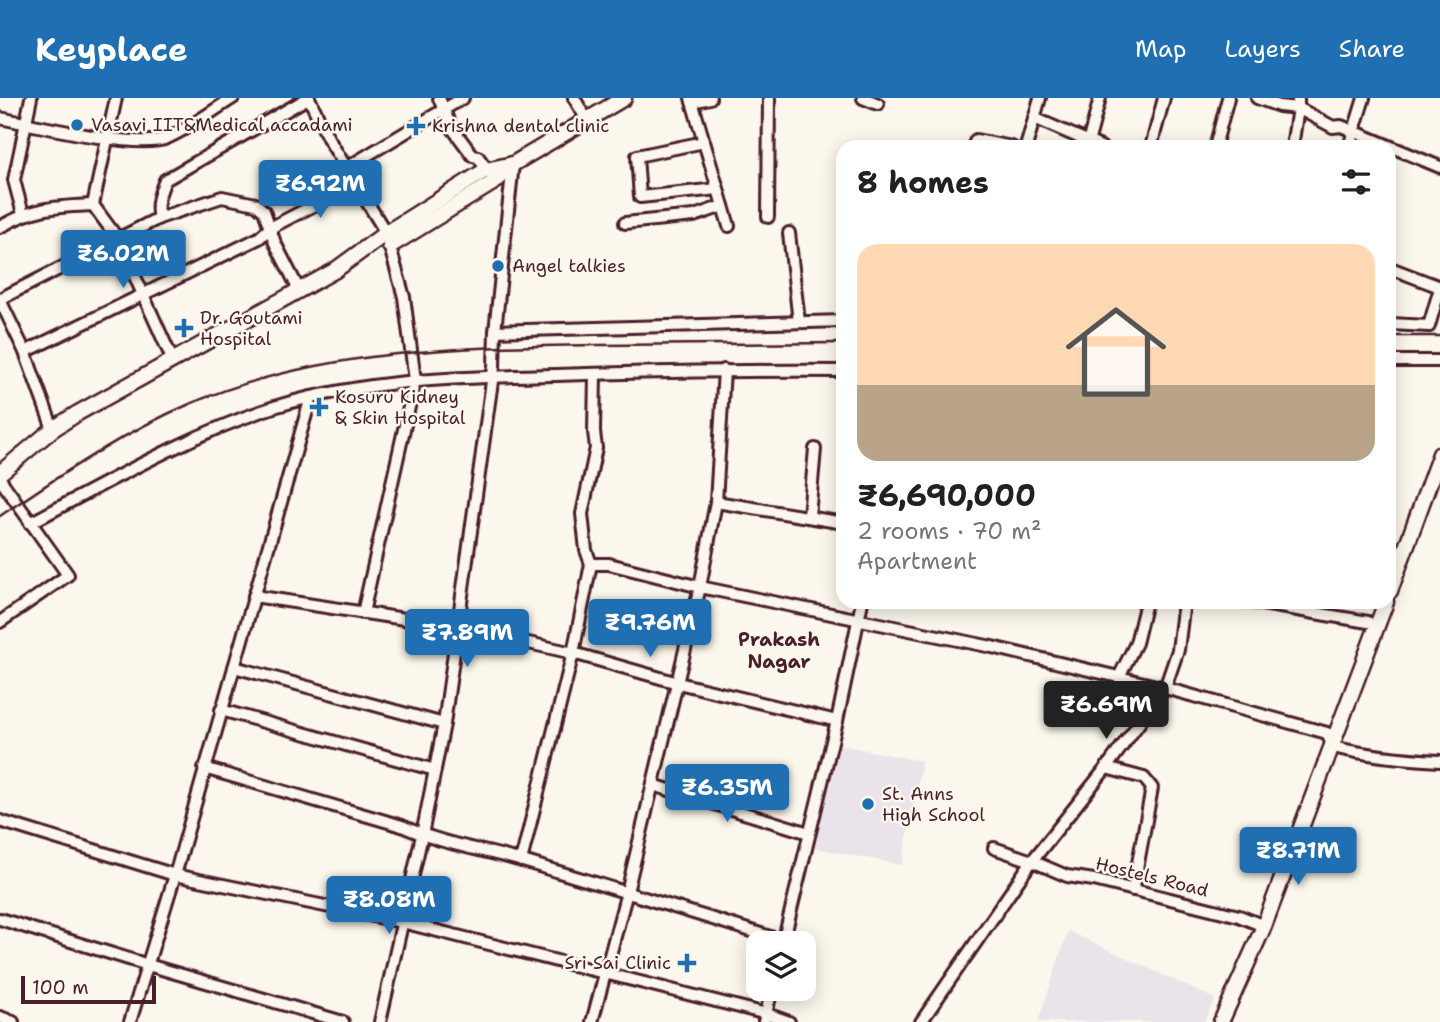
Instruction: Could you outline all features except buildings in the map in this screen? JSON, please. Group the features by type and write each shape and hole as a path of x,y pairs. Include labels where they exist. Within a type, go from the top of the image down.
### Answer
{"main road":[{"path":"0,473 53,429 334,271 624,98"},
{"path":"1396,575 1440,454"},
{"path":"1221,1022 1264,926 1383,609"}],"street":[{"path":"23,214 14,180 31,98"},
{"path":"93,205 116,98"},
{"path":"0,118 108,138 146,142 168,137 233,98"},
{"path":"159,218 156,210 165,180 309,98 388,239 404,297 415,380 363,613"},
{"path":"439,98 450,125 491,175"},
{"path":"346,168 463,98"},
{"path":"574,98 587,120"},
{"path":"710,98 692,100 729,226"},
{"path":"768,217 769,98"},
{"path":"863,98 877,104"},
{"path":"1028,140 1040,98"},
{"path":"1089,140 1100,98"},
{"path":"1153,140 1164,98"},
{"path":"1217,140 1227,111 1228,98"},
{"path":"1257,98 1279,106 1298,103 1333,127 1341,126 1374,140"},
{"path":"1351,140 1364,98"},
{"path":"1293,140 1298,103"},
{"path":"1034,118 1080,140"},
{"path":"704,142 637,156 640,197 718,189"},
{"path":"1396,149 1440,167"},
{"path":"380,1022 444,724 492,377 513,164"},
{"path":"24,352 259,238 270,228 355,184"},
{"path":"53,429 24,352 0,299 159,218 222,197 256,204 264,211 275,243 299,290"},
{"path":"0,227 23,214 46,208 93,205 118,239 173,361"},
{"path":"625,223 694,216 723,206"},
{"path":"789,233 799,322"},
{"path":"1396,270 1440,287 1429,326 1396,324"},
{"path":"495,331 836,321"},
{"path":"1396,361 1440,361"},
{"path":"592,1022 627,892 700,587 716,502 724,370"},
{"path":"30,523 172,448 274,408 311,397 415,380 724,370 836,371"},
{"path":"521,861 573,653 591,564 586,550 582,514 596,448 595,374"},
{"path":"130,1022 175,875 311,397"},
{"path":"808,516 815,449"},
{"path":"0,479 68,575 0,622"},
{"path":"716,502 836,521"},
{"path":"591,564 609,564 700,587 1119,677 1327,733 1335,741 1390,758 1440,761"},
{"path":"254,596 457,628 573,653 678,683 837,721"},
{"path":"786,931 837,721 861,609"},
{"path":"1119,677 1136,643 1144,609"},
{"path":"921,1022 1032,861 1165,688 1178,650 1183,609"},
{"path":"1293,609 1368,622"},
{"path":"234,667 444,724"},
{"path":"221,710 435,770"},
{"path":"204,768 402,826 422,835 627,892 749,931"},
{"path":"1106,768 1144,778 1152,788 1133,890"},
{"path":"653,785 809,833"},
{"path":"0,821 175,875 402,922 604,973 765,1018 789,1022"},
{"name":"Hostels Road","path":"994,848 1068,876 1239,916 1264,926"},
{"path":"0,919 343,1022"},
{"path":"0,1017 13,1022"}],"shaded area":[{"name":"St. Anns High School","path":"835,744 922,761 902,865 815,848"},
{"path":"1068,931 1215,999 1204,1022 1038,1022"}],"railway":[{"path":"1396,336 1440,336"},
{"path":"0,516 93,455 166,414 241,385 290,371 392,354 496,347 836,343"}],"place":[{"name":"Vasavi IIT&Medical accadami","path":"77,125"},
{"name":"Krishna dental clinic","path":"416,126"},
{"name":"Angel talkies","path":"498,266"},
{"name":"Dr. Goutami Hospital","path":"184,328"},
{"name":"Kosuru Kidney & Skin Hospital","path":"319,407"},
{"name":"St. Anns High School","path":"868,804"},
{"name":"Sri Sai Clinic","path":"687,963"}],"district":[{"name":"Prakash Nagar","path":"779,650"}]}
